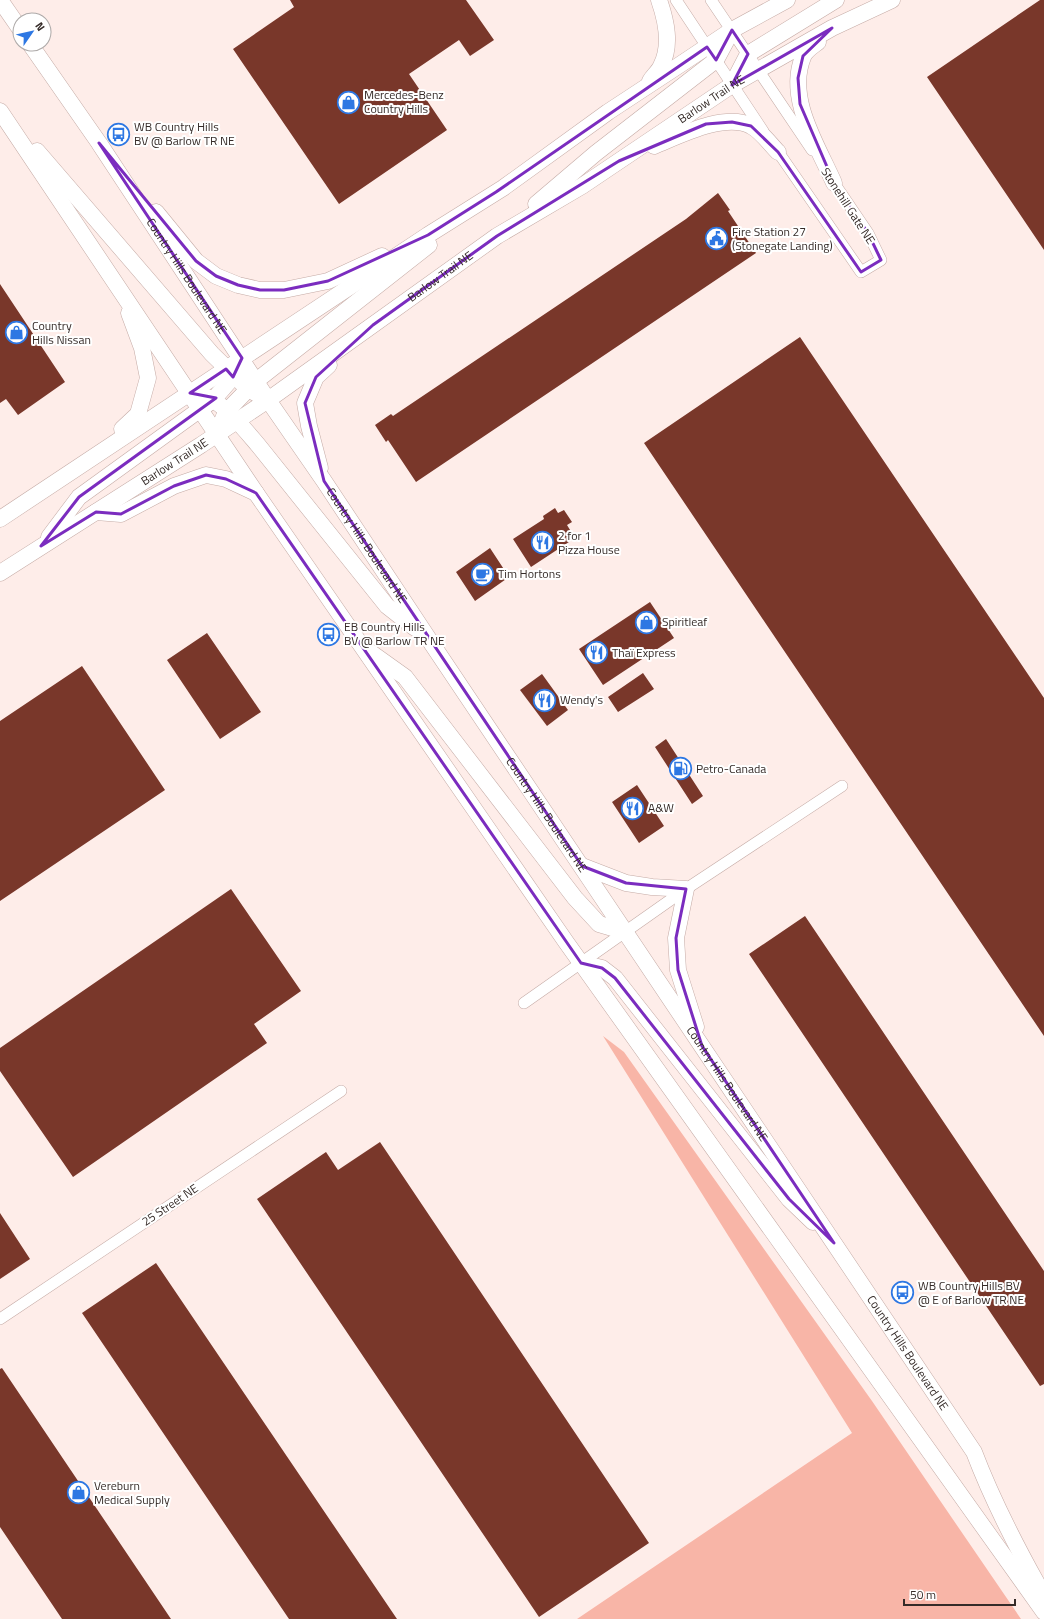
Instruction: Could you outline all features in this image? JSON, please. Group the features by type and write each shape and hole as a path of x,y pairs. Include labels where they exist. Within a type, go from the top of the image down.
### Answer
{"main road":[{"path":"0,0 12,17"},
{"path":"642,90 661,66 666,48 664,16 659,0"},
{"path":"497,236 712,53 732,30 787,0"},
{"path":"732,86 748,54 836,0"},
{"name":"Barlow Trail NE","path":"0,573 217,433 231,416 268,400 497,236 582,186 758,70 832,28 892,0"},
{"path":"0,12 12,26"},
{"path":"832,28 803,56 798,78 800,104 834,183"},
{"path":"34,52 46,66"},
{"name":"Country Hills Boulevard NE","path":"36,52 99,143 242,358 252,385 268,400 324,481 974,1452 984,1480 1019,1552 1044,1596"},
{"path":"231,416 252,385 496,192 608,112 642,90 712,53"},
{"path":"0,107 230,373 252,385"},
{"path":"0,111 190,393 208,405 231,416 258,445 387,606 428,638"},
{"path":"619,161 706,124 732,122 751,126 778,152"},
{"path":"99,143 196,261 216,276 238,285 260,290 284,290 328,281 428,235"},
{"path":"41,546 80,497 208,405 242,358 428,235 496,192"},
{"path":"87,462 138,414 148,378 142,348 120,289"},
{"path":"324,481 308,426 305,403 316,377 373,325"},
{"path":"0,519 190,393 230,373"},
{"path":"208,405 217,433 256,493 360,645 581,963 1044,1612"},
{"path":"96,512 122,514 174,486 206,475 226,479 256,493"},
{"path":"360,645 405,677 575,898 599,924 626,932"},
{"path":"582,866 626,883 652,888 686,889 676,938 678,970 702,1046"},
{"path":"581,963 602,968 615,978 789,1200 834,1243"}],"street":[{"name":"Stonehill Gate NE","path":"676,0 712,53 732,86 861,272 881,260 868,233 711,0"},
{"path":"524,1003 686,889 842,786"},
{"name":"25 Street NE","path":"0,1319 341,1091"}],"highlighted area":[{"path":"832,28 803,56 798,78 800,104 834,183 868,233 881,260 861,272 778,152 751,126 732,122 706,124 619,161 497,236 373,325 316,377 305,403 324,481 582,866 626,883 686,889 676,938 678,970 702,1046 834,1243 789,1199 615,978 602,968 581,963 256,493 226,479 206,475 174,486 121,514 96,512 41,546 79,497 216,398 190,393 226,369 233,377 242,358 99,143 196,261 216,276 238,285 260,290 284,290 328,281 428,235 496,192 707,47 716,60 732,30 748,54 732,85"}],"shaded area":[{"path":"603,1036 624,1052 872,1401 1021,1619 577,1619 852,1433"}],"building":[{"name":"Mercedes-Benz Country Hills","path":"290,0 466,0 494,40 470,56 459,40 409,74 447,130 339,204 233,49 294,7"},
{"path":"1040,0 1044,0 1044,250 927,77"},
{"path":"718,193 756,253 416,482 388,440 386,442 375,425 391,414 393,416 686,219"},
{"name":"Country Hills Nissan","path":"0,284 65,382 18,415 6,399 0,403"},
{"path":"800,337 1044,698 1044,1036 644,443"},
{"path":"555,508 558,513 564,510 572,522 567,525 575,538 531,567 513,539 544,519 543,516"},
{"name":"Tim Hortons","path":"490,548 509,577 475,601 456,572"},
{"path":"650,602 674,638 603,685 579,649"},
{"path":"207,633 261,712 220,739 167,660"},
{"path":"82,666 165,790 0,901 0,721"},
{"path":"643,673 654,689 618,712 608,697"},
{"name":"Wendy's","path":"542,674 568,710 547,726 520,690"},
{"path":"666,739 703,796 692,804 655,747"},
{"path":"637,785 664,826 639,843 612,802"},
{"path":"231,889 301,991 254,1024 267,1043 73,1177 0,1071 0,1048"},
{"path":"805,916 1044,1271 1044,1384 1040,1386 749,954"},
{"path":"380,1142 649,1543 539,1617 257,1199 326,1152 338,1170"},
{"path":"0,1213 30,1259 0,1279"},
{"path":"156,1263 397,1619 289,1619 82,1313"},
{"path":"2,1368 171,1619 62,1619 0,1527 0,1369"}],"place":[{"name":"Mercedes-Benz Country Hills","path":"349,102"},
{"name":"WB Country Hills BV @ Barlow TR NE","path":"118,134"},
{"name":"Fire Station 27 (Stonegate Landing)","path":"716,239"},
{"name":"Country Hills Nissan","path":"16,333"},
{"name":"2 for 1 Pizza House","path":"542,543"},
{"name":"Tim Hortons","path":"482,574"},
{"name":"Spiritleaf","path":"646,622"},
{"name":"EB Country Hills BV @ Barlow TR NE","path":"329,634"},
{"name":"Thaï Express","path":"597,653"},
{"name":"Wendy's","path":"544,700"},
{"name":"Petro-Canada","path":"680,769"},
{"name":"A&W","path":"633,808"},
{"name":"WB Country Hills BV @ E of Barlow TR NE","path":"902,1293"},
{"name":"Vereburn Medical Supply","path":"78,1493"}]}
